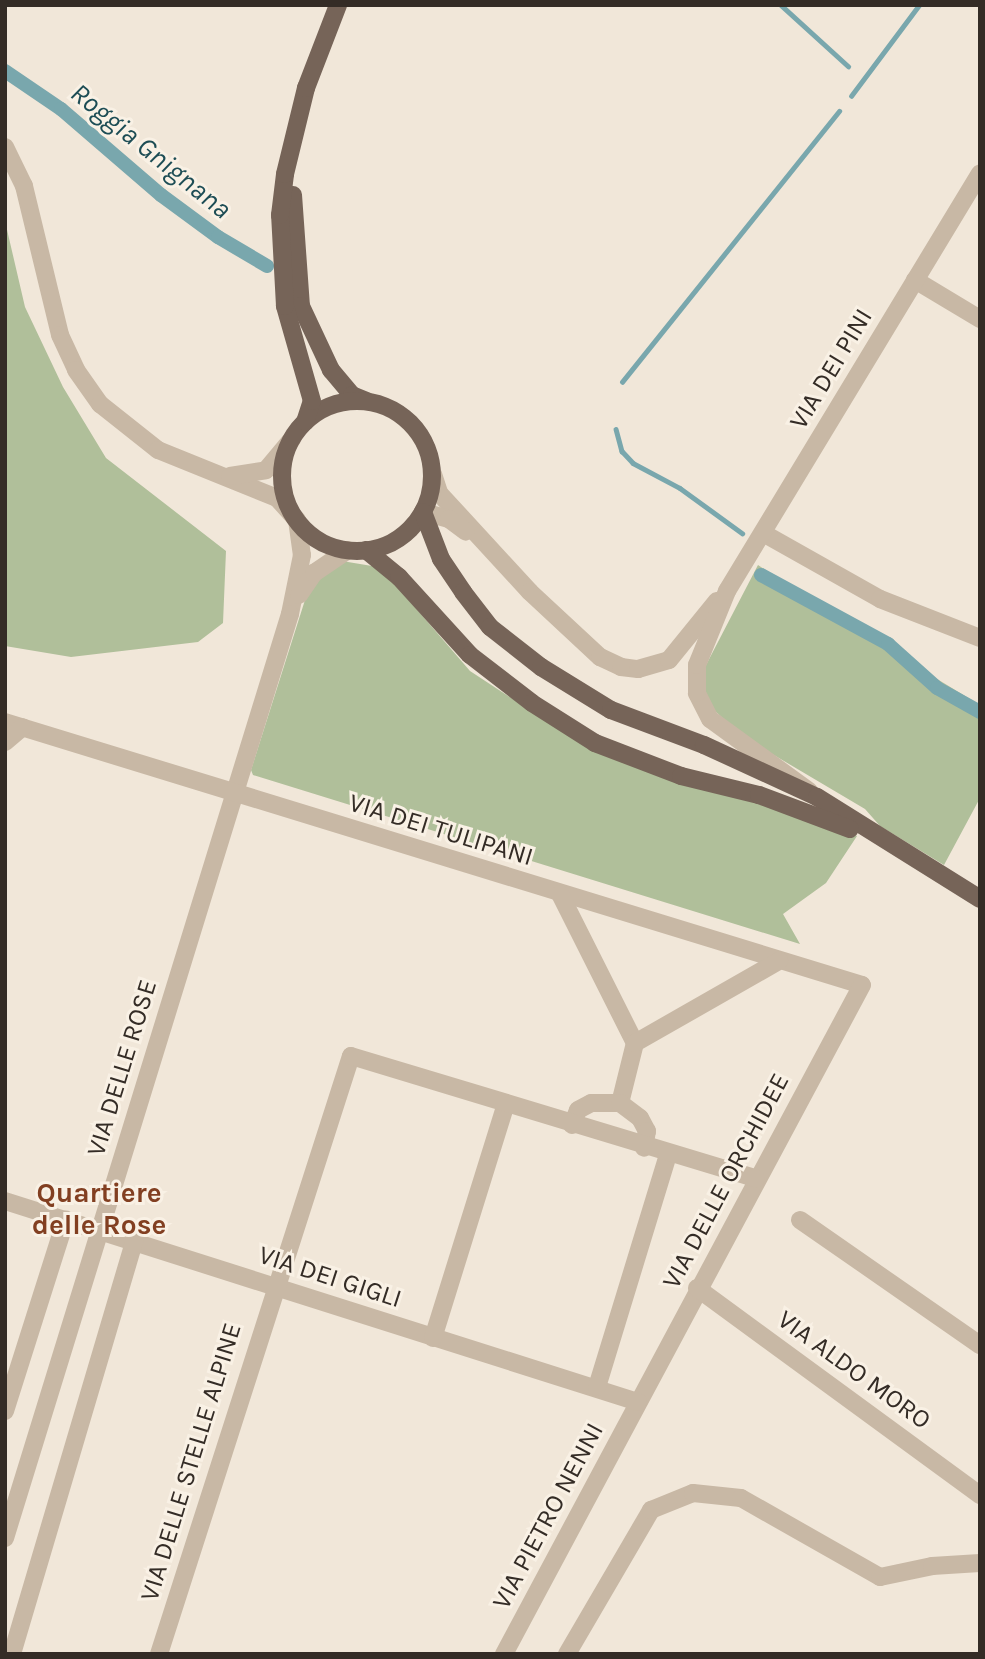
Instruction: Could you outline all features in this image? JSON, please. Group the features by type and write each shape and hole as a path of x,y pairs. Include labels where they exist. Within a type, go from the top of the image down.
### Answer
{"main road":[{"path":"338,5 298,118 285,174 279,246 285,306 312,401 303,425 292,439 282,477 297,520 313,537 357,550 399,577 470,654 532,703 596,743 681,776 759,795 827,819 906,855"},
{"path":"298,118 292,211 301,306 331,370 352,395 394,410 411,423 425,442 433,474 423,512 396,540 357,550"},
{"path":"303,425 338,403 367,401"},
{"path":"423,512 441,559 463,592 490,627 541,667 611,710 704,745 817,797 980,899"}],"street":[{"path":"5,148 24,186 60,335 76,370 100,404 128,430 158,450 277,498 297,520"},
{"name":"VIA DEI PINI","path":"433,474 439,493 530,592 600,657 621,667 638,669 669,660 727,591 980,174"},
{"path":"915,280 980,319"},
{"path":"212,474 238,477 266,470 292,439"},
{"path":"423,512 460,525 542,620 586,660 604,669 620,674 651,674 671,668 702,649"},
{"name":"VIA DELLE ROSE","path":"5,1538 290,614 302,555 297,520"},
{"path":"763,533 880,600 980,638"},
{"name":"VIA DELLE ROSE","path":"290,614 314,573 357,550"},
{"name":"VIA DEI PINI","path":"727,591 702,649 694,680 700,707 724,732 817,797"},
{"path":"956,628 980,624"},
{"name":"VIA DEI TULIPANI","path":"5,722 862,985"},
{"path":"5,741 23,727"},
{"path":"560,894 635,1044 620,1103"},
{"path":"635,1044 779,961"},
{"name":"VIA DELLE ORCHIDEE","path":"638,1402 862,985"},
{"name":"VIA DELLE STELLE ALPINE","path":"159,1654 273,1286 351,1055 506,1103"},
{"path":"433,1338 506,1103 644,1148 756,1178"},
{"path":"572,1125 578,1110 591,1103 620,1103 640,1118 647,1131 644,1148"},
{"path":"597,1387 668,1154"},
{"name":"VIA DEI GIGLI","path":"5,1201 638,1402"},
{"path":"5,1411 66,1219"},
{"path":"800,1220 980,1345"},
{"path":"12,1654 134,1242"},
{"name":"VIA ALDO MORO","path":"697,1288 977,1486"},
{"name":"VIA PIETRO NENNI","path":"504,1654 638,1402"},
{"path":"567,1654 650,1510 693,1493 741,1497 880,1577 932,1566 980,1563"}],"green space":[{"path":"5,221 25,307 63,387 106,458 226,551 223,623 198,642 71,657 5,646"},
{"path":"342,561 372,566 388,576 470,671 551,724 857,836 826,883 783,914 800,944 253,775 251,770 305,600 317,578"},
{"path":"758,565 832,613 894,644 914,665 980,705 980,798 944,865 880,826 865,809 740,735 709,705 703,684 706,665"}],"waterway":[{"path":"781,5 848,66"},
{"path":"851,96 919,5"},
{"name":"Roggia Gnignana","path":"5,71 61,109 161,195 218,237 267,266"},
{"path":"622,382 839,111"},
{"path":"616,429 622,451 633,463 680,488 742,533"},
{"name":"Roggia Gnignana","path":"761,575 888,644 937,688 980,712"}],"district":[{"name":"Quartiere delle Rose","path":"99,1209"}]}
